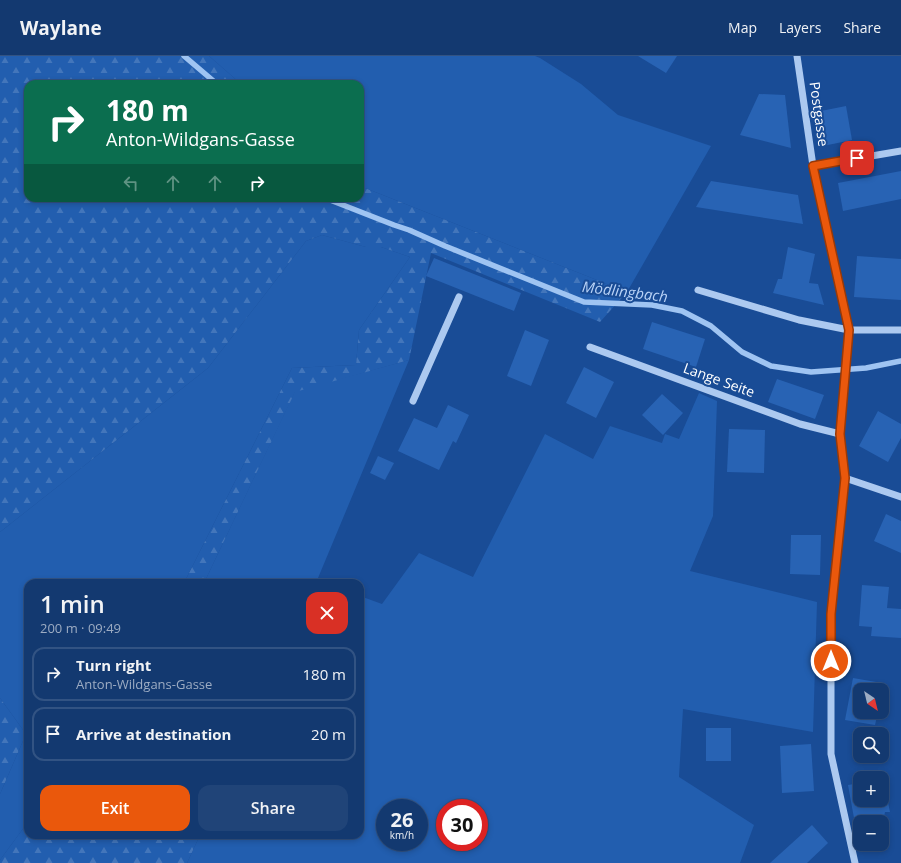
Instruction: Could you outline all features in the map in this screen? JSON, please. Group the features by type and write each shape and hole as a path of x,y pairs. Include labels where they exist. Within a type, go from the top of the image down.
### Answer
{"street":[{"name":"Postgasse","path":"798,56 813,166 849,330 840,434 845,478 831,614 831,754 855,863"},
{"path":"813,166 901,151"},
{"path":"698,290 800,320 849,330 901,330"},
{"path":"413,401 460,297"},
{"name":"Lange Seite","path":"590,346 800,424 840,434"},
{"path":"845,478 901,497"}],"green space":[{"path":"0,56 209,56 236,80 24,80 24,202 364,202 364,188 627,292 600,322 431,253 409,360 295,392 206,579 186,579 292,368 356,365 359,330 410,257 381,247 366,247 322,235 306,241 208,368 0,532"},
{"path":"209,56 535,56 581,84 618,115 711,146 627,292 364,188 364,80 236,80"},
{"path":"322,235 366,247 381,247 410,257 359,330 356,365 292,368 186,579 24,579 24,731 0,698 0,532 208,368 306,241"},
{"path":"409,360 318,578 320,579 206,579 295,391"},
{"path":"699,393 717,401 713,516 690,571 817,602 813,732 683,709 679,777 754,825 740,863 187,863 198,839 364,839 364,597 382,604 419,553 473,577 545,434 593,459 610,426 662,443 665,434 679,439"},
{"path":"0,698 24,731 24,739 0,794"},
{"path":"24,739 24,827 0,860 0,794"},
{"path":"24,827 24,839 198,839 187,863 0,863 0,860"}],"building":[{"path":"638,56 677,56 666,73"},
{"path":"759,94 785,95 791,148 740,135"},
{"path":"846,106 852,140 823,146 816,112"},
{"path":"901,171 901,199 843,211 838,183"},
{"path":"711,181 798,195 803,224 696,207"},
{"path":"788,247 815,254 809,283 818,284 824,305 773,293 778,279 782,279"},
{"path":"857,256 901,259 901,300 854,297"},
{"path":"434,258 521,293 514,311 426,276"},
{"path":"652,322 705,339 696,367 643,349"},
{"path":"525,330 549,340 531,386 507,376"},
{"path":"584,367 614,382 596,418 566,403"},
{"path":"777,379 824,395 815,419 768,402"},
{"path":"662,394 683,413 663,435 642,415"},
{"path":"448,405 469,415 456,443 453,441 439,470 398,451 414,418 437,428"},
{"path":"878,411 901,424 901,438 888,462 859,446"},
{"path":"729,429 765,430 764,473 727,472"},
{"path":"378,456 394,463 385,480 370,473"},
{"path":"886,514 901,521 901,553 874,541"},
{"path":"791,535 821,535 820,575 790,574"},
{"path":"862,585 889,587 887,608 901,609 901,638 871,636 872,627 859,626"},
{"path":"853,678 882,683 853,683 853,719 876,719 875,725 845,720"},
{"path":"706,728 731,728 731,761 706,761"},
{"path":"811,744 814,791 782,793 780,746"},
{"path":"853,784 853,807 889,807 890,812 885,812 884,815 853,815 848,785"},
{"path":"812,825 828,843 807,863 770,863"}],"waterway":[{"name":"Mödlingbach","path":"184,56 212,80"},
{"name":"Mödlingbach","path":"335,202 409,230 584,302 652,305 682,311 711,326 742,352 771,366 811,372 866,368 901,361"}],"route":[{"path":"831,661 831,614 845,478 840,434 849,330 813,166 857,158"}]}
